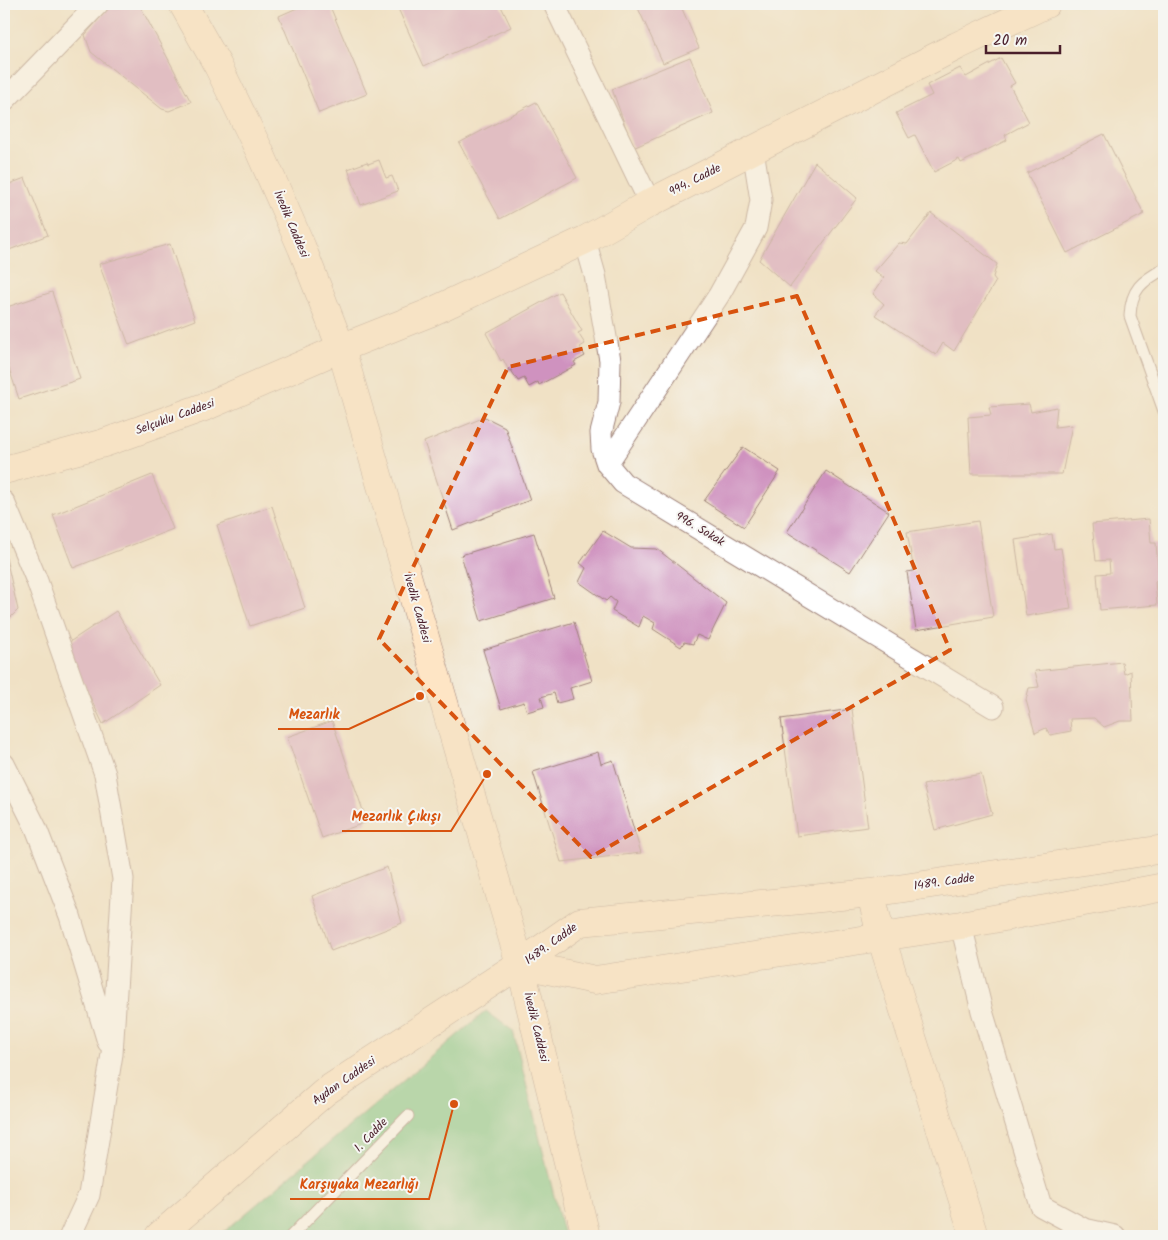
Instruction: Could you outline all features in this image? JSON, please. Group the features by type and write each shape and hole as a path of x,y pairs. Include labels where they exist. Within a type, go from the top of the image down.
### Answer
{"main road":[{"name":"İvedik Caddesi","path":"183,4 218,66 259,150 302,248 341,348 520,964 586,1236"},
{"name":"994. Cadde","path":"341,348 429,313 585,240 650,203 753,150 957,46 1046,4"},
{"name":"Selçuklu Caddesi","path":"4,470 104,443 207,406 341,348"},
{"name":"1489. Cadde","path":"520,964 580,922 871,893 1164,849"},
{"name":"1489. Cadde","path":"520,964 595,980 961,925 1164,887"},
{"path":"871,893 881,937 974,1236"},
{"name":"Aydan Caddesi","path":"159,1236 326,1091 520,964"}],"street":[{"path":"4,101 98,4"},
{"path":"554,4 650,203"},
{"path":"607,464 720,295 756,228 761,200 753,150"},
{"name":"996. Sokak","path":"585,240 595,275 610,360 609,402 601,433 602,449 607,464 623,483 993,707"},
{"path":"4,502 37,581 105,774 123,879 112,1054 89,1195 70,1236"},
{"path":"4,764 36,828 70,916 112,1054"},
{"path":"961,925 982,1011 1041,1206 1084,1229 1115,1236"}],"lane":[{"path":"1164,269 1141,283 1134,293 1130,316 1164,411"},
{"name":"1. Cadde","path":"291,1236 408,1116"}],"highlighted area":[{"path":"797,296 950,650 591,857 379,639 508,367"}],"green space":[{"path":"486,1011 513,1031 564,1236 219,1236"}],"building":[{"path":"112,4 139,4 191,102 169,111 162,109 91,52 85,35"},
{"path":"306,4 329,4 367,94 319,113 279,16"},
{"path":"396,4 500,4 511,27 424,66"},
{"path":"646,4 680,4 699,48 663,63 638,8"},
{"path":"690,57 713,113 633,148 612,89"},
{"path":"1001,58 1015,83 1010,86 1029,122 1005,135 1007,140 961,163 959,159 934,172 915,135 909,138 896,113 932,95 927,85 960,68 966,77"},
{"path":"536,102 577,178 500,219 459,143"},
{"path":"1104,134 1144,214 1067,253 1027,173"},
{"path":"379,160 386,178 392,176 398,191 361,205 348,169"},
{"path":"815,162 857,198 790,287 759,260"},
{"path":"25,178 48,235 4,252 4,186"},
{"path":"931,213 997,264 993,277 996,281 954,351 943,343 936,355 875,315 884,304 873,294 884,278 875,271 899,243 907,244"},
{"path":"170,244 195,320 129,345 99,264"},
{"path":"52,292 80,379 19,399 4,353 4,308"},
{"path":"560,292 582,331 578,333 585,344 580,347 585,356 574,362 576,365 539,385 538,382 529,387 524,378 518,381 511,370 509,371 503,359 501,361 486,333"},
{"path":"1029,404 1031,412 1057,407 1055,427 1072,425 1062,474 971,474 968,417 991,415 989,407"},
{"path":"485,417 505,427 530,500 453,530 424,442"},
{"path":"743,447 780,471 744,527 704,501"},
{"path":"826,471 889,512 850,572 787,532"},
{"path":"152,475 173,529 73,568 53,515"},
{"path":"272,506 305,608 250,626 217,525"},
{"path":"1149,519 1151,543 1156,543 1159,580 1155,581 1157,605 1100,610 1097,574 1110,573 1109,560 1096,561 1092,524"},
{"path":"978,521 993,617 916,630 907,572 914,571 907,532"},
{"path":"603,531 631,548 657,549 726,603 708,640 697,635 693,644 684,642 681,647 653,629 655,623 643,616 639,627 612,611 616,602 610,597 606,601 579,582 586,568 580,563"},
{"path":"534,533 554,598 481,621 461,555"},
{"path":"1052,534 1054,549 1061,548 1071,609 1026,616 1015,540"},
{"path":"4,556 18,610 4,624"},
{"path":"116,611 160,685 103,724 65,645"},
{"path":"574,622 592,681 570,688 573,699 557,703 554,693 541,697 544,707 527,712 524,702 501,709 483,650"},
{"path":"1122,662 1124,674 1131,671 1133,721 1120,721 1104,727 1094,718 1070,719 1071,731 1050,735 1046,728 1035,733 1026,700 1029,688 1039,687 1035,671"},
{"path":"852,709 868,827 797,836 781,719"},
{"path":"332,721 367,822 322,838 287,737"},
{"path":"598,752 601,764 613,760 641,853 561,862 533,772"},
{"path":"981,774 992,814 935,830 923,785"},
{"path":"387,867 402,923 331,951 312,896"}],"place":[{"name":"Mezarlık","path":"420,696"},
{"name":"Mezarlık Çıkışı","path":"487,774"},
{"name":"Karşıyaka Mezarlığı","path":"454,1104"}]}
